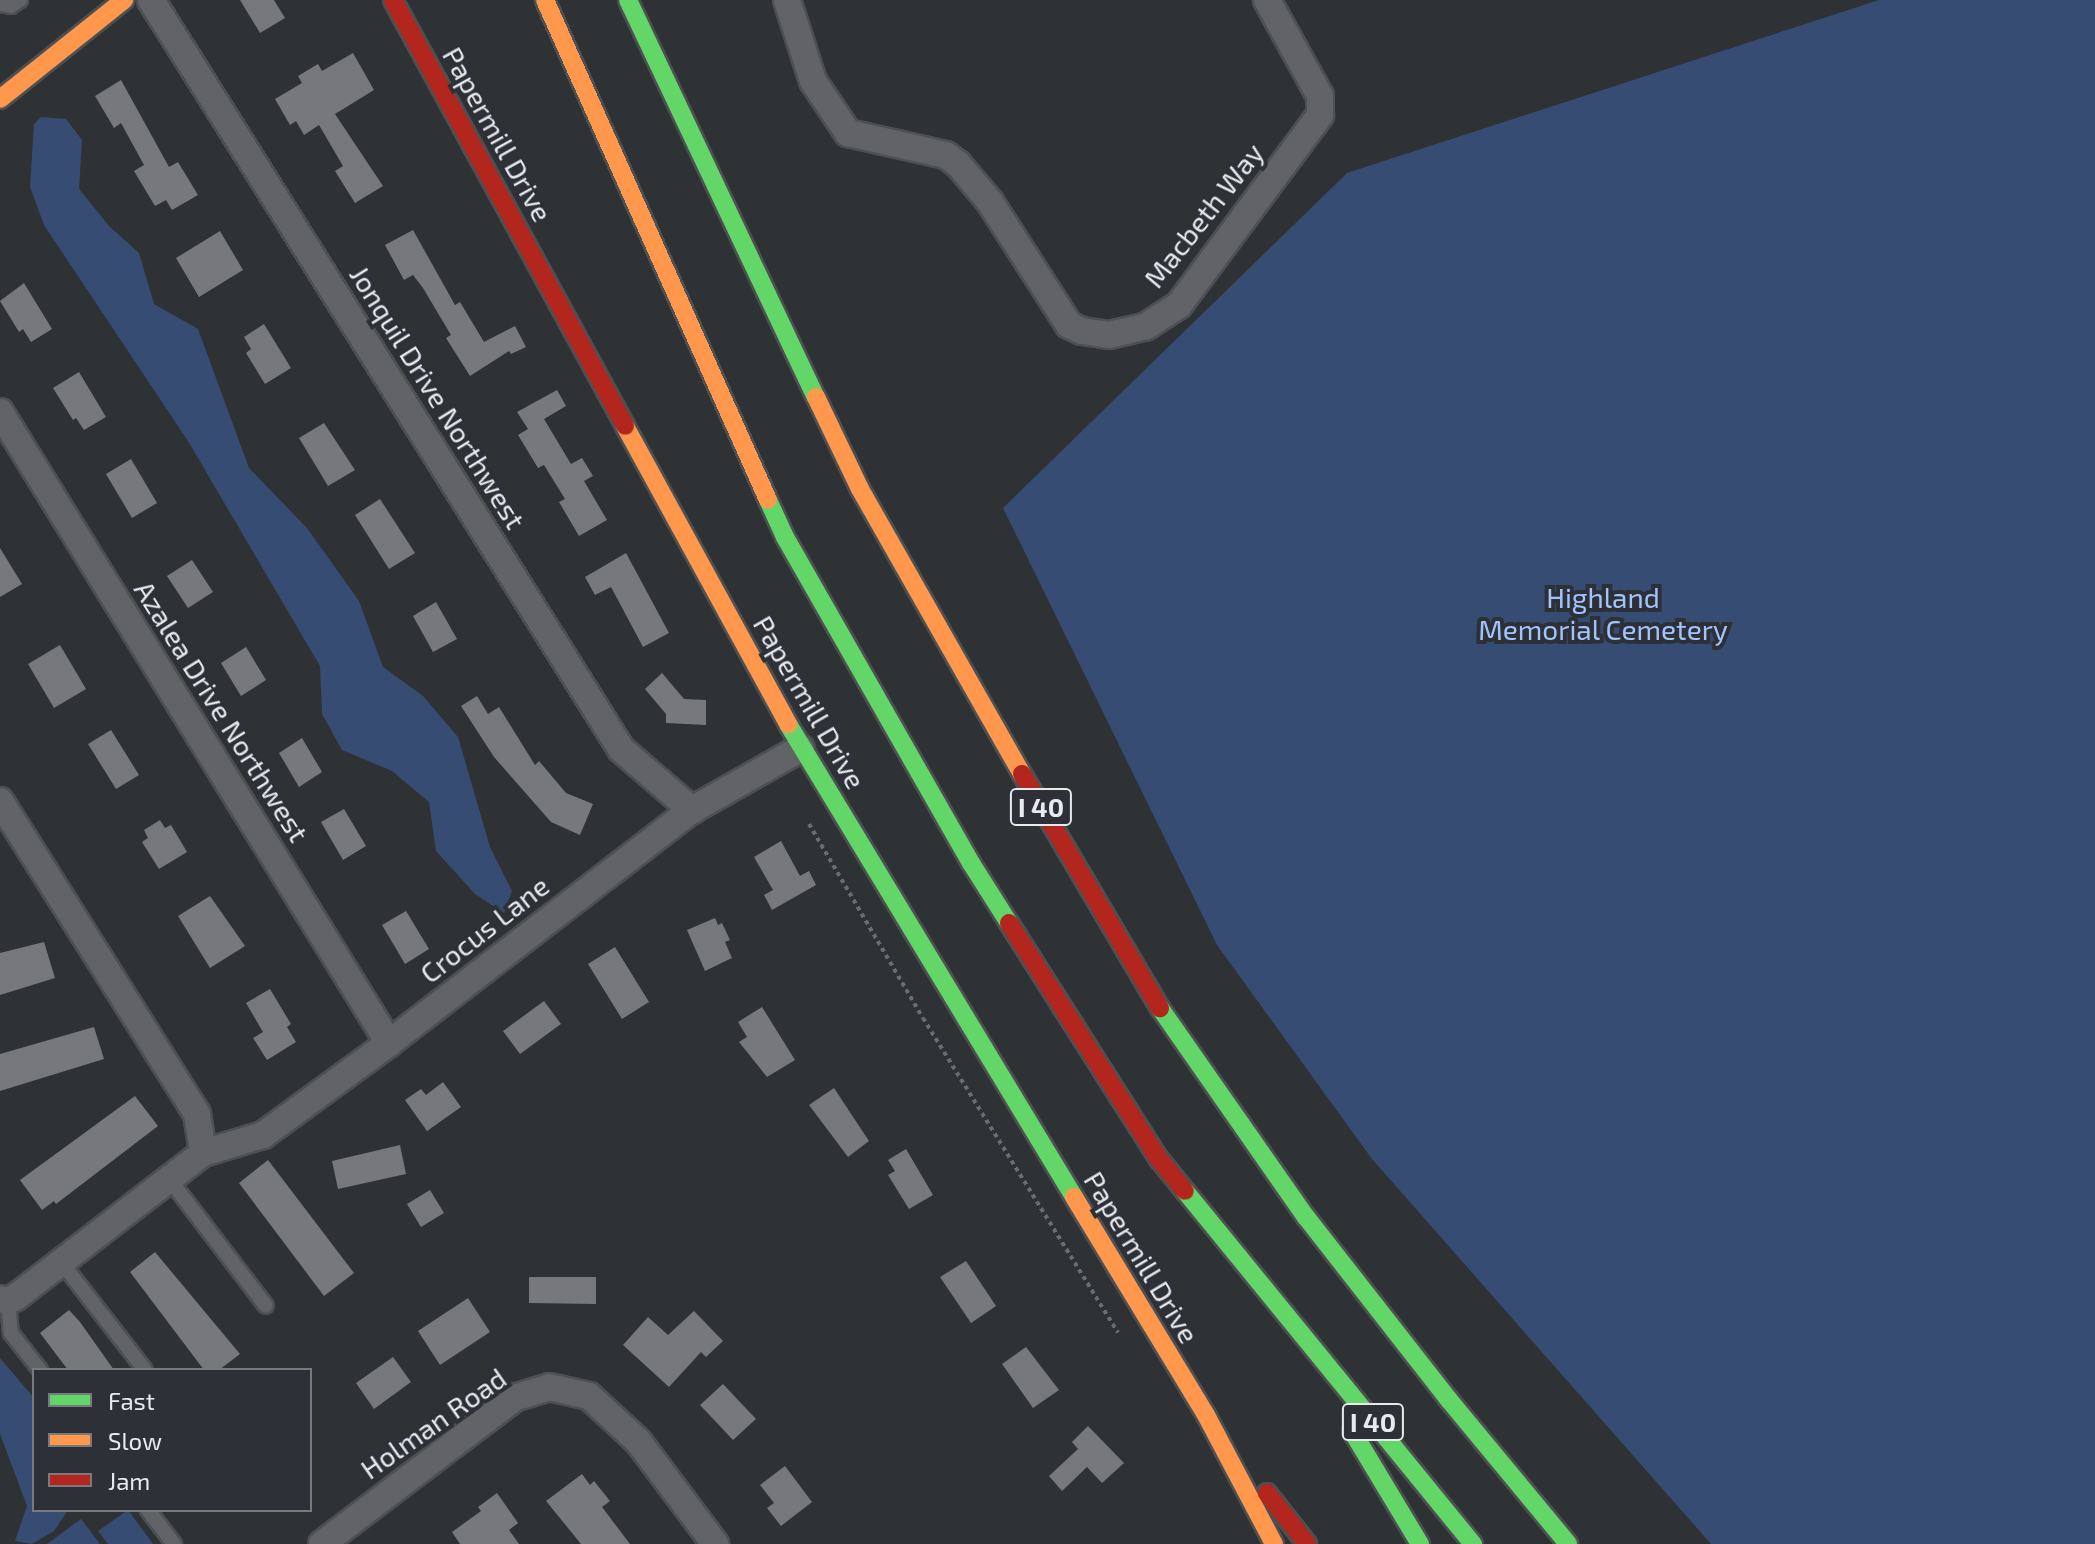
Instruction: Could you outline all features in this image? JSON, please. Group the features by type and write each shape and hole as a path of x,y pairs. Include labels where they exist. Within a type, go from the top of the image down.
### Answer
{"main road":[{"path":"0,99 124,0"},
{"name":"Papermill Drive","path":"393,0 801,748 1206,1415 1274,1544"},
{"name":"I 40","path":"545,0 785,537 971,863 1150,1146 1473,1544"},
{"name":"I 40","path":"628,0 860,489 1003,742 1178,1038 1306,1217 1449,1400 1568,1544"},
{"path":"1273,1299 1420,1544"},
{"name":"Papermill Drive","path":"1206,1415 1307,1544"}],"street":[{"name":"Jonquil Drive Northwest","path":"151,0 621,749 692,810"},
{"name":"Macbeth Way","path":"787,0 813,81 848,133 946,155 958,164 990,202 1069,325 1082,331 1109,335 1145,327 1179,305 1320,115 1320,96 1267,0"},
{"name":"Azalea Drive Northwest","path":"0,412 389,1043"},
{"name":"Crocus Lane","path":"4,1300 62,1263 203,1153 263,1135 389,1043 692,810 801,748"},
{"path":"0,801 197,1114 203,1153"},
{"name":"Holman Road","path":"322,1544 514,1398 549,1387 589,1396 638,1441 715,1544"}],"lane":[{"path":"0,4 11,6 20,0"},
{"path":"170,1180 266,1306"},
{"path":"62,1263 143,1368"},
{"path":"4,1300 11,1333 38,1368"},
{"path":"150,1512 174,1544"}],"green space":[{"name":"Highland Memorial Cemetery","path":"1879,0 2095,0 2095,1544 1711,1544 1372,1159 1217,945 1003,508 1347,173"},
{"path":"41,117 66,119 82,140 79,189 109,226 139,253 154,304 198,329 249,468 307,528 359,601 383,667 423,696 458,737 490,847 512,891 504,913 475,894 436,851 429,802 392,771 342,750 322,714 320,666 188,441 44,225 30,187 34,124"},
{"path":"0,1358 32,1396 32,1512 67,1512 54,1531 32,1544 15,1541 27,1506 0,1434"},
{"path":"129,1512 153,1544 108,1544 98,1531"},
{"path":"81,1519 100,1544 47,1544"}],"building":[{"path":"240,0 274,0 285,18 260,33"},
{"path":"353,53 374,90 335,114 383,186 355,203 335,171 343,166 319,125 304,135 296,121 290,125 275,99 302,83 298,76 318,64 322,71"},
{"path":"121,80 169,167 178,162 198,195 172,210 166,200 155,206 134,171 144,165 121,123 114,128 95,96"},
{"path":"413,230 455,305 460,302 484,342 515,326 526,347 511,354 509,351 470,376 446,338 451,335 423,288 413,275 404,280 385,245"},
{"path":"220,231 243,270 199,297 176,258"},
{"path":"24,283 52,329 31,342 23,329 19,332 0,301"},
{"path":"264,324 291,368 265,384 246,353 251,349 244,337"},
{"path":"79,372 106,417 84,430 76,418 73,420 53,388"},
{"path":"557,390 566,406 544,419 571,464 582,458 593,476 584,481 607,520 579,536 559,502 565,499 544,465 538,468 518,435 528,429 517,412"},
{"path":"324,423 355,470 328,486 299,438"},
{"path":"131,459 157,503 132,518 106,474"},
{"path":"380,499 415,553 389,569 355,515"},
{"path":"0,548 22,584 0,597"},
{"path":"626,553 669,633 643,647 611,587 595,595 585,577"},
{"path":"192,560 213,592 188,608 167,576"},
{"path":"436,602 457,639 433,652 413,616"},
{"path":"60,645 86,689 54,708 28,664"},
{"path":"246,647 266,680 241,696 221,663"},
{"path":"662,673 684,699 706,700 706,725 666,723 666,714 645,689"},
{"path":"477,696 488,714 499,707 535,765 539,761 566,793 593,804 580,835 551,822 494,757 461,706"},
{"path":"111,730 139,775 116,789 88,744"},
{"path":"302,738 322,772 299,787 279,753"},
{"path":"344,809 366,846 343,860 321,822"},
{"path":"160,820 165,828 171,825 187,852 159,869 142,842 148,838 144,830"},
{"path":"781,841 800,876 809,871 816,885 772,910 764,895 773,890 754,857"},
{"path":"210,896 245,946 210,968 178,916"},
{"path":"406,911 429,949 405,964 382,925"},
{"path":"715,918 718,925 722,923 730,940 725,942 732,958 705,971 687,930"},
{"path":"44,942 55,978 0,995 0,953"},
{"path":"615,947 649,1002 622,1019 588,964"},
{"path":"270,989 291,1024 287,1027 296,1042 267,1060 253,1038 263,1032 246,1003"},
{"path":"544,1001 561,1024 520,1054 503,1031"},
{"path":"762,1007 795,1060 767,1077 739,1042 747,1037 738,1022"},
{"path":"94,1027 104,1059 0,1091 0,1054"},
{"path":"443,1082 461,1107 427,1131 405,1100 421,1089 426,1095"},
{"path":"834,1088 869,1141 848,1157 809,1105"},
{"path":"135,1096 158,1126 56,1204 54,1201 42,1210 20,1180"},
{"path":"400,1145 406,1174 338,1189 332,1161"},
{"path":"906,1149 933,1195 909,1209 888,1175 895,1171 888,1160"},
{"path":"268,1160 354,1273 324,1296 239,1183"},
{"path":"430,1190 444,1213 421,1227 407,1204"},
{"path":"155,1252 240,1354 222,1368 202,1368 130,1272"},
{"path":"966,1261 996,1306 971,1323 940,1277"},
{"path":"529,1277 596,1277 596,1304 529,1303"},
{"path":"468,1298 490,1332 440,1365 418,1331"},
{"path":"69,1310 113,1368 66,1368 40,1333"},
{"path":"694,1311 723,1341 706,1357 701,1352 669,1387 623,1345 648,1317 668,1335"},
{"path":"1026,1347 1059,1390 1033,1408 1002,1364"},
{"path":"393,1357 411,1382 374,1409 356,1383"},
{"path":"723,1384 756,1419 733,1440 700,1405"},
{"path":"1088,1426 1124,1463 1102,1483 1087,1467 1062,1491 1049,1476 1078,1449 1072,1442"},
{"path":"785,1466 812,1502 781,1526 767,1508 774,1503 760,1485"},
{"path":"582,1474 590,1485 594,1481 610,1501 602,1507 630,1544 581,1544 546,1501"},
{"path":"497,1493 518,1523 509,1530 519,1544 460,1544 452,1532 481,1511 478,1507"}],"traffic: fast":[{"path":"628,0 816,397"},
{"path":"768,500 785,537 971,863 1009,923"},
{"path":"788,724 1074,1197"},
{"path":"1160,1008 1306,1217 1449,1400 1568,1544"},
{"path":"1185,1191 1473,1544"},
{"path":"1352,1431 1420,1544"}],"traffic: slow":[{"path":"0,99 124,0"},
{"path":"545,0 768,500"},
{"path":"816,397 860,489 1022,774"},
{"path":"625,426 788,724"},
{"path":"1074,1197 1206,1415 1274,1544"}],"traffic: jam":[{"path":"393,0 625,426"},
{"path":"1022,774 1160,1008"},
{"path":"1009,923 1159,1159 1185,1191"},
{"path":"1267,1493 1307,1544"}]}
